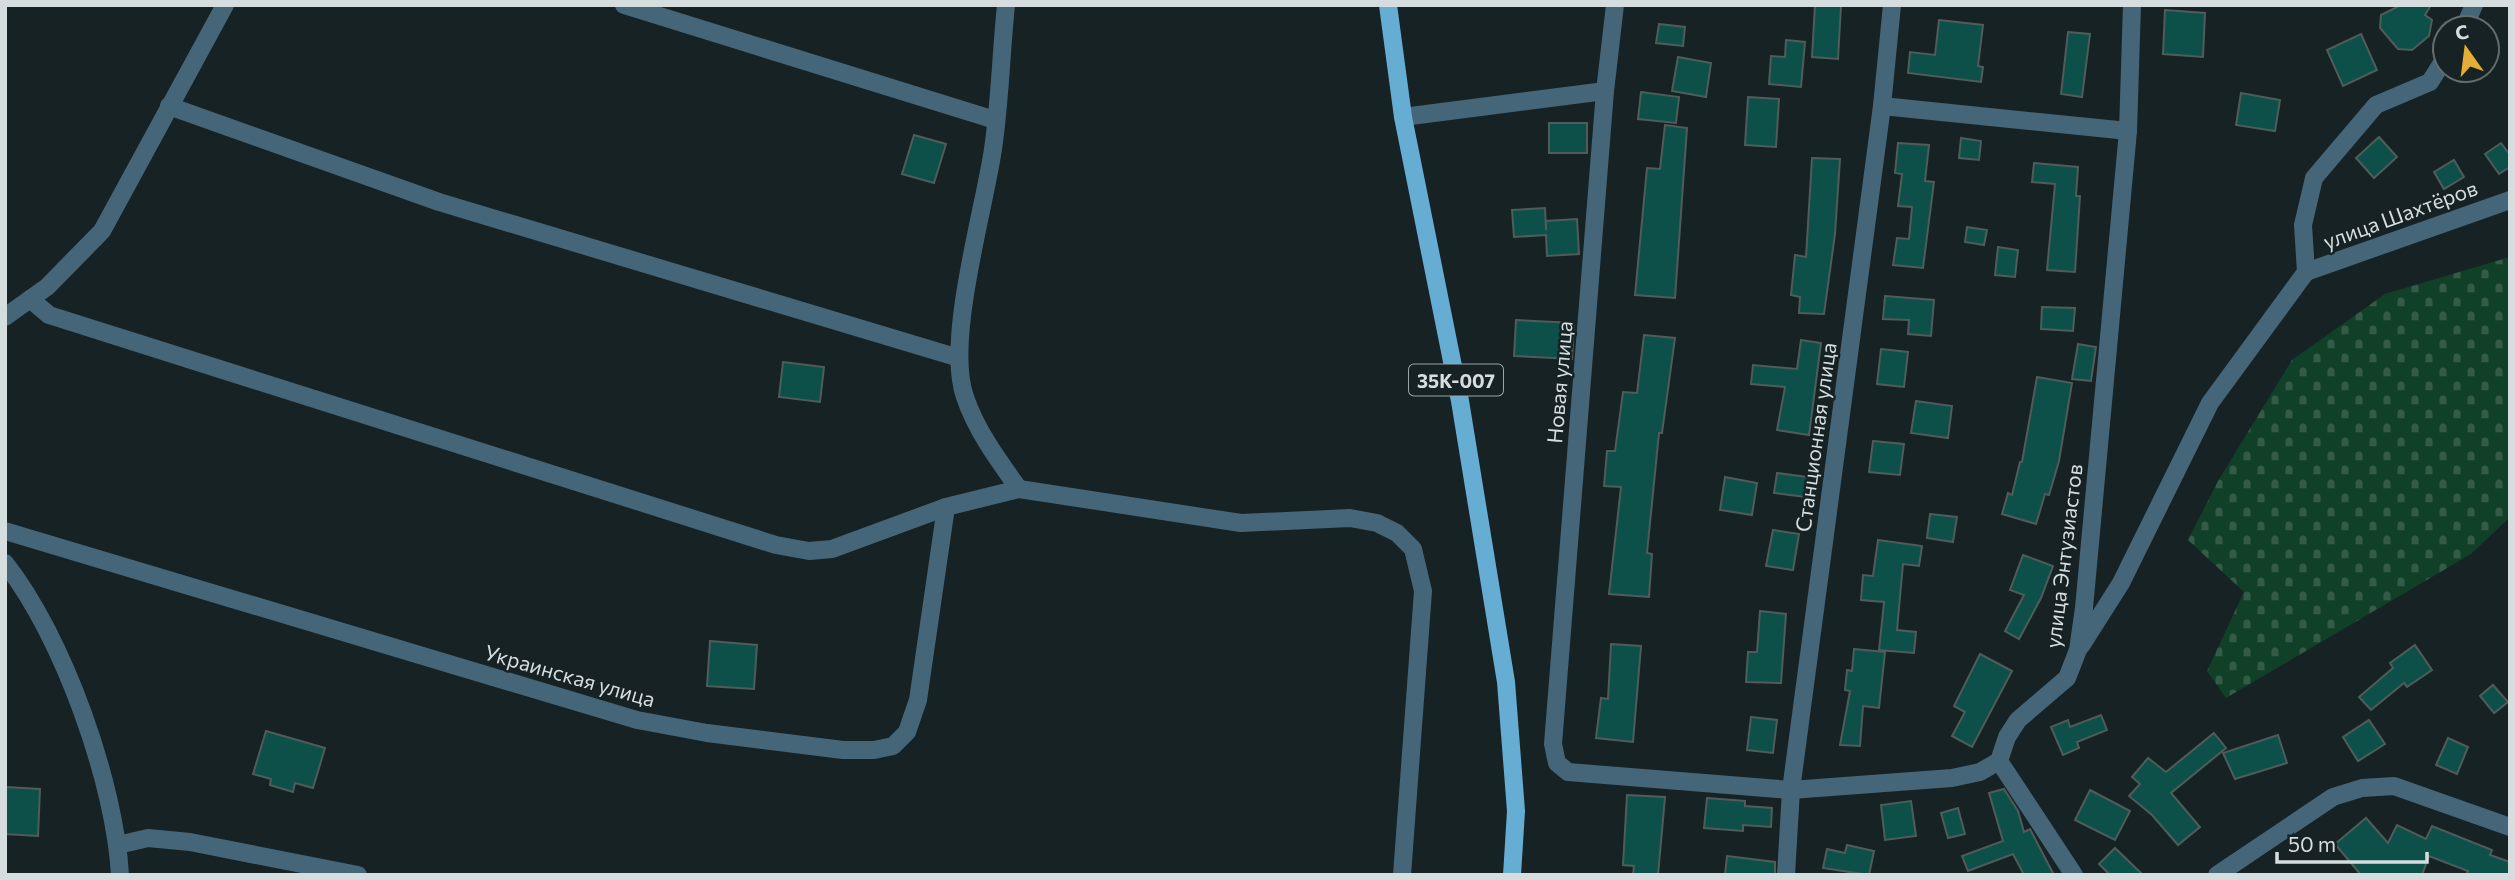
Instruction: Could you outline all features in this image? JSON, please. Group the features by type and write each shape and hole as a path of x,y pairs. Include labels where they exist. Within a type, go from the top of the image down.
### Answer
{"main road":[{"name":"35К-007","path":"1388,5 1403,117 1460,401 1506,682 1517,811 1513,875"}],"street":[{"path":"5,317 73,262 102,231 225,5"},
{"path":"624,5 995,120"},
{"path":"1006,5 995,120 961,327 959,358 964,396 984,437 1019,489"},
{"name":"Новая улица","path":"1615,5 1605,91 1553,744 1557,763 1568,772 1791,790"},
{"name":"Станционная улица","path":"1786,875 1791,790 1882,106 1892,5"},
{"name":"улица Энтузиастов","path":"1999,761 2007,737 2018,720 2067,678 2078,650 2128,131 2132,5"},
{"path":"2078,650 2121,583 2210,403 2306,272 2303,225 2314,178 2376,105 2431,80"},
{"path":"1403,117 1605,91"},
{"path":"169,106 439,202 959,358"},
{"path":"1882,106 2128,131"},
{"name":"улица Шахтёров","path":"2306,272 2510,200"},
{"path":"30,299 49,315 776,545 809,551 832,549 946,507 1019,489 1241,523 1350,518 1377,523 1397,533 1413,549 1423,592 1402,875"},
{"name":"Украинская улица","path":"5,531 637,720 843,750 874,750 893,746 907,732 918,700 946,507"},
{"path":"5,563 58,651 96,755 118,845 120,875"},
{"path":"1791,790 1952,778 1980,772 1999,761 2074,875"},
{"path":"2217,875 2333,797 2362,788 2394,786 2510,827"},
{"path":"118,845 148,838 190,842 358,875"}],"green space":[{"path":"2510,257 2510,517 2471,554 2226,698 2207,671 2244,592 2188,540 2218,481 2292,360 2385,294"}],"building":[{"path":"1815,5 1841,6 1838,59 1812,57"},
{"path":"2401,5 2431,5 2425,15 2431,19 2429,36 2412,50 2398,49 2380,28 2381,15"},
{"path":"2165,10 2205,13 2203,57 2163,54"},
{"path":"1939,20 1983,25 1978,66 1983,67 1981,82 1908,73 1910,52 1935,55"},
{"path":"1659,24 1685,27 1683,46 1656,43"},
{"path":"2068,32 2090,34 2082,97 2061,94"},
{"path":"2361,34 2377,70 2343,86 2327,50"},
{"path":"1786,40 1805,42 1801,87 1769,84 1771,56 1785,57"},
{"path":"1678,57 1711,63 1706,97 1672,91"},
{"path":"1641,92 1679,97 1676,123 1638,119"},
{"path":"2241,93 2280,100 2275,131 2236,125"},
{"path":"1748,97 1779,99 1776,147 1745,145"},
{"path":"1549,123 1587,123 1587,153 1549,153"},
{"path":"1665,125 1687,128 1675,298 1635,295 1647,168 1660,169"},
{"path":"914,135 946,144 934,183 902,174"},
{"path":"2379,137 2397,157 2374,178 2356,158"},
{"path":"1961,138 1981,141 1979,160 1959,158"},
{"path":"1898,143 1929,145 1925,181 1934,182 1923,268 1893,265 1897,238 1909,239 1912,207 1898,206 1902,174 1895,173"},
{"path":"2501,143 2510,155 2510,167 2499,174 2485,154"},
{"path":"1812,158 1840,159 1835,234 1824,314 1799,313 1800,297 1791,295 1795,255 1806,257"},
{"path":"2454,160 2464,177 2444,189 2434,172"},
{"path":"2034,163 2078,167 2076,196 2080,196 2075,272 2047,270 2055,184 2032,182"},
{"path":"1545,208 1546,230 1546,221 1577,219 1579,254 1547,256 1546,235 1514,237 1512,210"},
{"path":"1967,227 1987,230 1984,245 1965,242"},
{"path":"1998,247 2018,250 2015,277 1995,275"},
{"path":"1885,296 1934,300 1931,336 1908,334 1909,320 1883,319"},
{"path":"2042,307 2075,308 2073,331 2041,329"},
{"path":"1516,320 1574,323 1572,359 1514,356"},
{"path":"1644,335 1675,338 1662,433 1659,433 1647,553 1652,554 1649,597 1609,594 1621,487 1604,486 1607,451 1615,451 1623,392 1637,393"},
{"path":"1801,340 1821,343 1809,435 1777,430 1785,387 1751,384 1753,365 1797,369"},
{"path":"2078,344 2096,347 2091,381 2072,379"},
{"path":"1881,349 1908,352 1904,387 1877,384"},
{"path":"783,362 824,367 820,402 779,397"},
{"path":"2037,377 2072,383 2059,461 2049,495 2045,494 2036,524 2002,514 2008,493 2012,495 2022,462"},
{"path":"1916,401 1952,406 1948,438 1911,433"},
{"path":"1873,441 1904,444 1900,475 1869,472"},
{"path":"1777,473 1808,477 1805,497 1774,493"},
{"path":"1725,477 1757,483 1752,515 1720,510"},
{"path":"1930,514 1957,517 1953,542 1927,538"},
{"path":"1773,530 1799,534 1793,570 1766,566"},
{"path":"1878,540 1922,546 1919,566 1903,564 1897,630 1916,632 1914,653 1879,650 1884,602 1861,600 1863,575 1873,576"},
{"path":"2023,555 2053,566 2041,598 2019,639 2005,631 2024,595 2010,590"},
{"path":"1760,611 1786,614 1781,683 1746,682 1748,652 1757,652"},
{"path":"710,641 757,645 754,689 707,686"},
{"path":"1611,644 1641,646 1633,742 1596,738 1601,698 1608,699"},
{"path":"2415,645 2432,670 2407,687 2404,683 2371,710 2359,697 2393,668 2390,663"},
{"path":"1854,649 1885,652 1879,708 1863,706 1860,746 1840,745 1850,691 1845,690 1847,670 1852,671"},
{"path":"1980,654 2012,671 1972,747 1952,736 1965,712 1954,706"},
{"path":"2493,685 2508,702 2494,713 2480,696"},
{"path":"2101,715 2107,730 2077,742 2079,748 2063,755 2051,727 2068,720 2070,727"},
{"path":"1751,717 1777,720 1773,753 1747,750"},
{"path":"2369,720 2385,744 2358,761 2343,737"},
{"path":"266,731 325,748 313,788 295,783 293,792 270,785 271,779 253,774"},
{"path":"2214,733 2226,748 2171,793 2200,827 2178,845 2152,815 2129,796 2140,784 2132,777 2148,758 2166,772"},
{"path":"2278,735 2287,763 2235,779 2223,753"},
{"path":"2448,738 2468,747 2457,774 2436,765"},
{"path":"6,787 40,789 38,836 5,834"},
{"path":"2004,789 2018,811 2024,832 2030,829 2054,875 2024,875 2013,854 1968,871 1962,856 2003,841 1989,793"},
{"path":"2090,790 2130,811 2115,840 2075,820"},
{"path":"1627,795 1665,797 1658,875 1633,875 1634,866 1623,865"},
{"path":"1707,798 1745,801 1745,806 1772,808 1771,827 1743,825 1743,831 1704,828"},
{"path":"1911,801 1916,836 1885,840 1881,805"},
{"path":"1958,808 1965,834 1948,838 1941,813"},
{"path":"2366,818 2388,843 2397,825 2426,839 2432,826 2492,850 2490,855 2510,862 2510,875 2466,875 2468,871 2429,856 2422,875 2361,875 2335,844"},
{"path":"1847,845 1874,851 1869,875 1823,868 1827,849 1845,853"},
{"path":"2115,848 2143,875 2110,875 2099,864"},
{"path":"1727,856 1775,862 1775,875 1725,875"}]}
